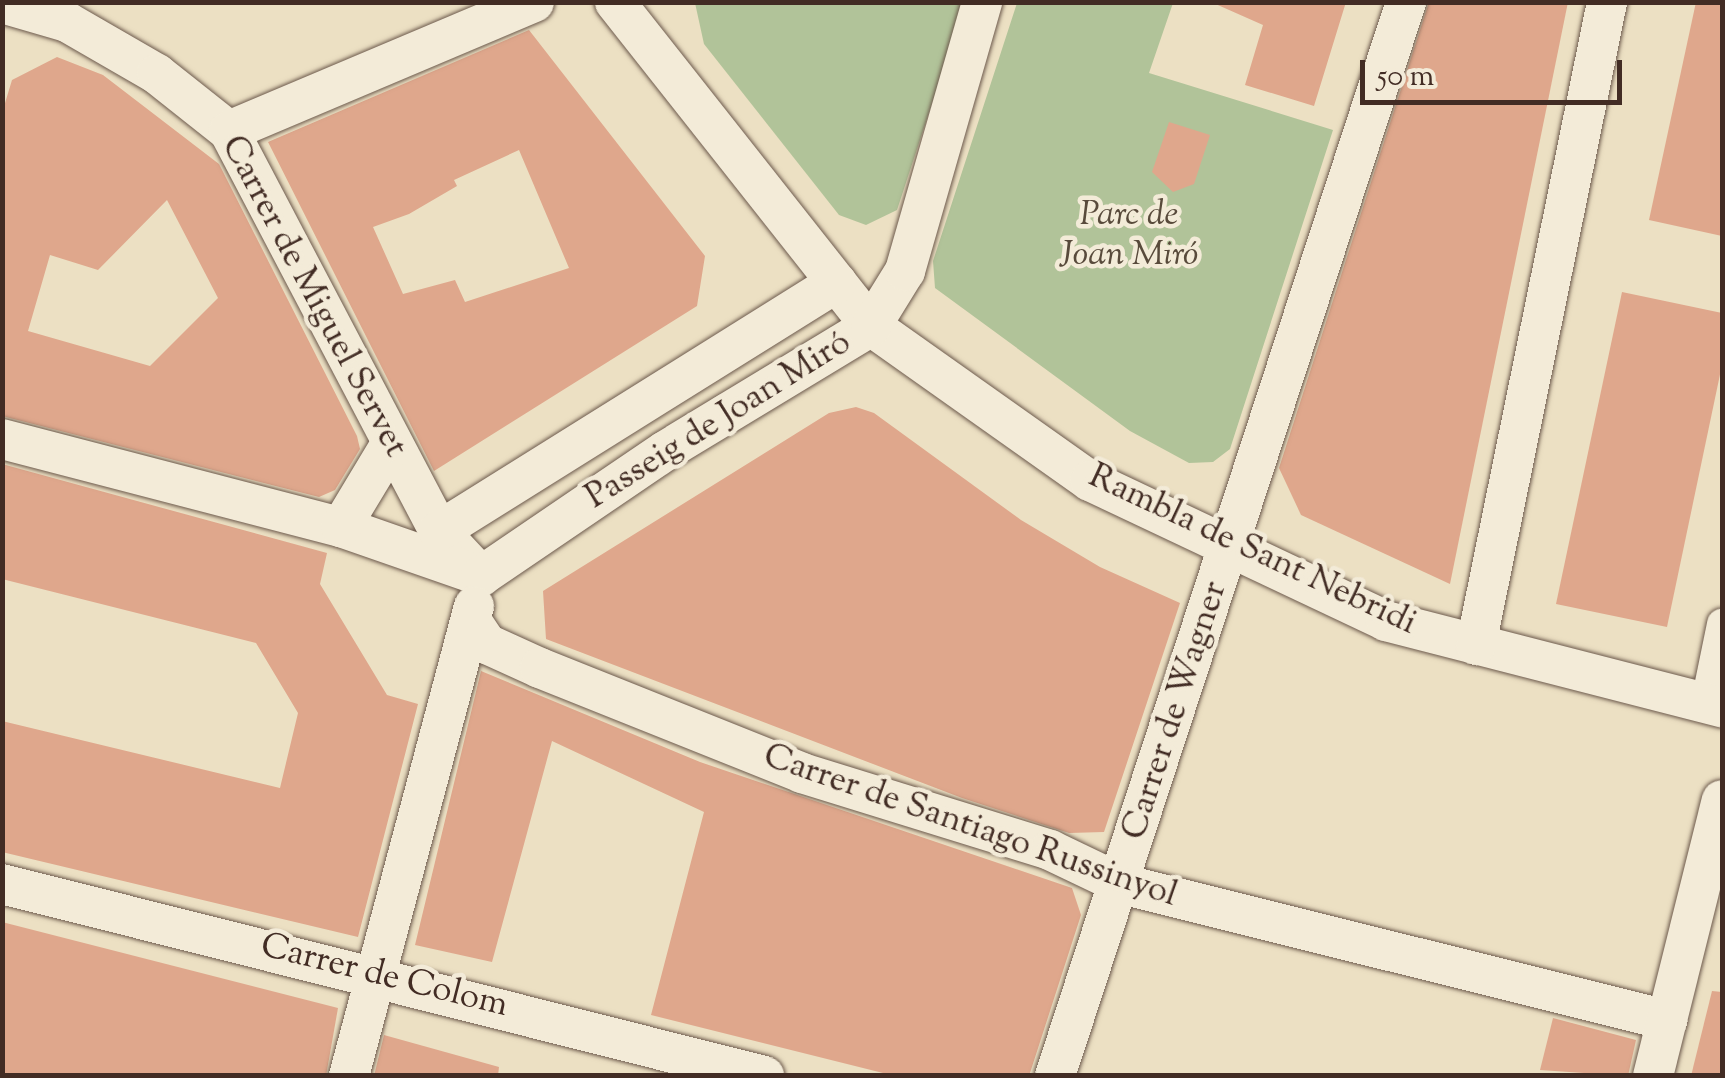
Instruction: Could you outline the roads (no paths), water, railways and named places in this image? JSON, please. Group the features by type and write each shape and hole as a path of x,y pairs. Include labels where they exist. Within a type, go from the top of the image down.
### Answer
{"street":[{"path":"230,131 534,2"},
{"name":"Rambla de Sant Nebridi","path":"614,2 871,326 1090,481 1386,621 1714,704"},
{"name":"Passeig de Joan Miró","path":"482,576 665,451 871,326 904,272 982,2"},
{"name":"Carrer de Wagner","path":"1055,1076 1121,884 1406,2"},
{"path":"1476,645 1607,2"},
{"name":"Carrer de Miguel Servet","path":"4,9 67,22 157,74 230,131 439,531 482,576"},
{"name":"Passeig de Joan Miró","path":"439,531 837,282"},
{"path":"2,439 341,527 482,576 350,1076"},
{"path":"341,527 391,444"},
{"name":"Carrer de Santiago Russinyol","path":"472,622 487,644 540,668 802,773 1050,850 1121,884 1667,1020"},
{"path":"1714,704 1722,624"},
{"path":"1653,1076 1722,800"},
{"name":"Carrer de Colom","path":"2,884 375,973 764,1076"}],"park label":[{"name":"Parc de Joan Miró","path":"1129,236"}]}
